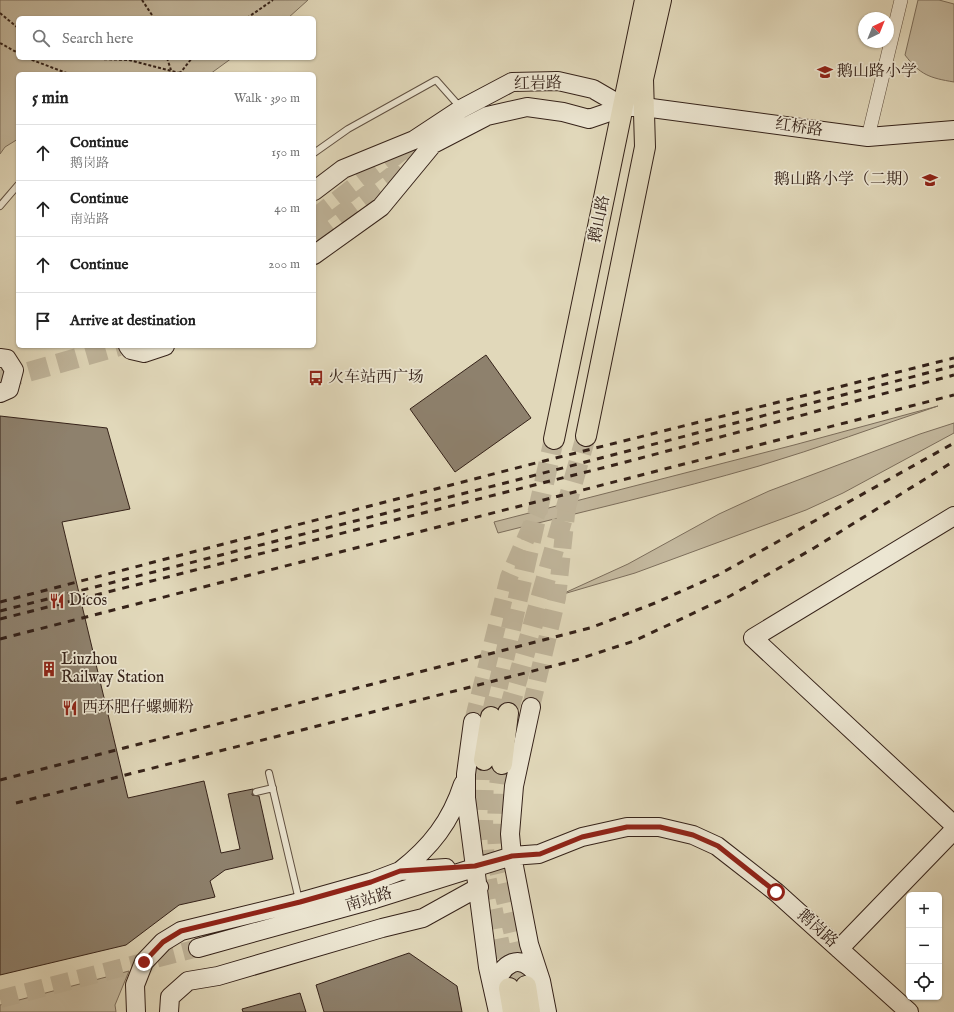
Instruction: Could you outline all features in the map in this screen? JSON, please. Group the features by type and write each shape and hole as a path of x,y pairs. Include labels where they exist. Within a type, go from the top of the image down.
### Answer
{"main road":[{"name":"鹅山路","path":"554,439 645,0"},
{"name":"鹅山路","path":"586,436 645,147 643,79 661,0"},
{"path":"491,717 493,762"},
{"path":"513,1012 517,986"},
{"path":"517,986 530,1012"}],"street":[{"path":"868,138 900,0"},
{"name":"红岩路","path":"316,254 381,207 433,144 512,82 558,80 593,89 624,107"},
{"name":"红岩路","path":"316,189 343,169 414,140 467,116 487,116 527,107 563,112 589,120 624,107 644,107"},
{"name":"红桥路","path":"644,107 868,138 954,130"},
{"path":"130,348 131,350 144,353 159,348"},
{"path":"0,358 7,359 14,370 9,389 0,393"},
{"path":"954,516 753,638 954,825"},
{"path":"498,1012 517,986 529,944 512,856 510,834 514,786 531,707"},
{"path":"136,1012 135,985 144,962 163,942 181,931 300,902 371,882 400,871 413,861 446,824 491,717"},
{"path":"466,774 466,798 479,887 488,967 517,986 546,1012"},
{"name":"鹅岗路","path":"540,854 582,837 627,827 660,827 693,835 718,846 776,892 909,1012"},
{"path":"839,950 954,830"},
{"name":"南站路","path":"198,948 375,899 475,866 512,856 540,854"},
{"path":"400,871 475,866"},
{"path":"169,1012 170,997 188,981 218,976 382,928 423,918 479,887"}],"lane":[{"path":"316,152 348,129 436,80 467,116"},
{"path":"0,206 16,187"},
{"path":"269,774 300,902"},
{"path":"256,792 273,788"}],"path":[{"path":"142,0 153,16"},
{"path":"250,16 273,0"},
{"path":"0,13 16,26"},
{"path":"0,43 16,52"},
{"path":"32,60 64,72"},
{"path":"129,60 178,72"},
{"path":"168,60 171,70"},
{"path":"183,72 191,60"}],"shaded area":[{"path":"0,0 308,0 290,16 16,16 16,60 229,60 213,72 16,72 16,140 5,147 0,154"},
{"path":"918,0 939,0 954,4 954,82 938,79 926,74 910,62 905,55"},
{"path":"938,406 759,466 629,501 498,533 494,522 794,445"},
{"path":"954,423 954,433 843,493 806,510 635,573 560,595 628,564 719,514 769,491 920,434"},
{"path":"129,971 115,1005 116,1012 0,1012 0,1005"}],"building":[{"path":"486,355 531,418 455,472 410,409"},
{"name":"Liuzhou Railway Station","path":"0,416 107,428 130,509 62,522 128,798 204,781 221,853 240,849 228,794 253,789 252,795 259,796 273,859 225,870 210,881 215,897 179,905 126,945 0,975"},
{"path":"409,953 457,986 462,1012 324,1012 316,985"},
{"path":"300,993 306,1012 243,1012 242,1009"}],"tunnel":[{"path":"316,217 411,143"},
{"path":"316,234 419,156"},
{"path":"0,380 112,348"},
{"path":"508,713 586,436"},
{"path":"491,717 554,439"},
{"path":"531,707 557,598 567,505"},
{"path":"473,722 509,577 540,506"},
{"path":"484,760 483,832 486,876 508,986"},
{"path":"502,764 498,792 497,831 499,870 526,986"},
{"path":"0,999 198,948"}],"railway":[{"path":"0,602 528,465 954,358"},
{"path":"0,611 505,483 954,366"},
{"path":"0,619 622,463 954,375"},
{"path":"0,639 954,395"},
{"path":"0,780 590,628 655,603 718,575 954,443"},
{"path":"16,803 576,660 634,641 730,596 814,548 954,461"}],"place":[{"name":"鹅山路小学","path":"825,72"},
{"name":"鹅山路小学（二期）","path":"930,180"},
{"name":"火车站西广场","path":"316,378"},
{"name":"Dicos","path":"57,601"},
{"name":"Liuzhou Railway Station","path":"49,669"},
{"name":"西环肥仔螺蛳粉","path":"70,708"}],"route":[{"path":"144,962 163,942 181,931 300,902 371,882 400,871 475,866 512,856 540,854 582,837 627,827 660,827 693,835 718,846 776,892"}]}
